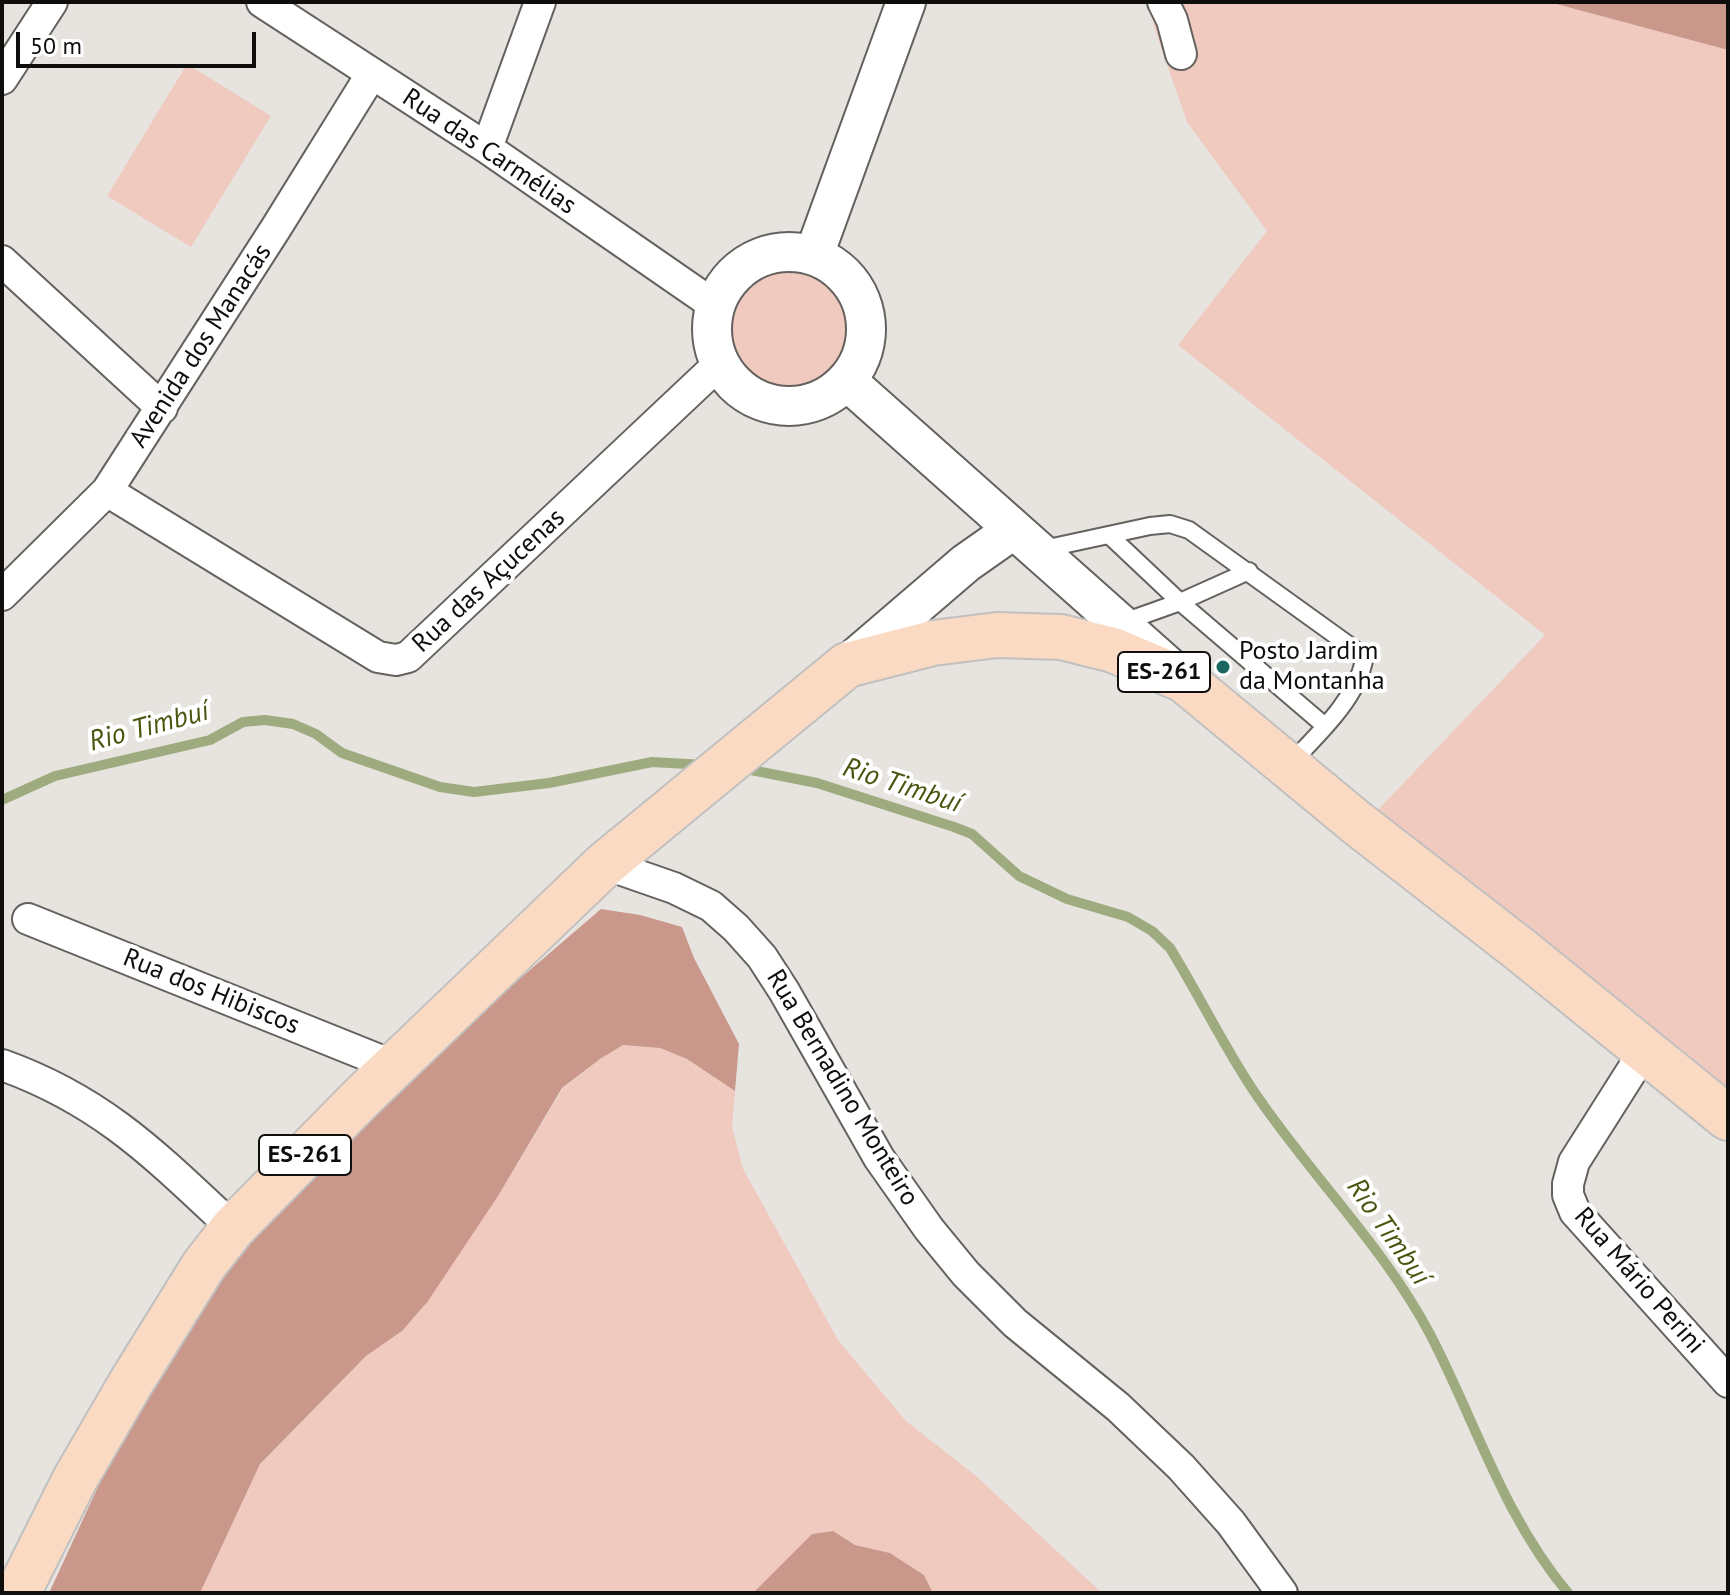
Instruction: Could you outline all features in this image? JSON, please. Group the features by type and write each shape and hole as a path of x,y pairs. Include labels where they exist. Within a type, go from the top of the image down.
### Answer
{"main road":[{"name":"ES-261","path":"18,1593 75,1479 132,1381 204,1265 233,1228 394,1066 605,864 847,665 933,643 997,635 1061,637 1113,650 1184,680 1357,823 1728,1118"}],"street":[{"path":"2,79 52,2"},
{"name":"Rua das Carmélias","path":"262,2 487,148 714,305"},
{"path":"487,148 540,2"},
{"path":"814,255 906,2"},
{"path":"1163,2 1172,20 1181,54"},
{"name":"Avenida dos Manacás","path":"2,595 107,491 371,75"},
{"path":"783,251 814,255 840,270 858,295 866,324 862,354 847,381 823,399 794,407 763,404 737,389 719,364 711,335 714,305 730,278 754,259 783,251"},
{"path":"2,261 162,408"},
{"name":"Rua das Açucenas","path":"107,491 378,657 396,660 408,657 719,364"},
{"path":"847,381 1184,680"},
{"path":"847,665 966,563 1024,540"},
{"name":"Rua Bernadino Monteiro","path":"605,864 674,888 711,906 736,928 762,957 784,991 879,1158 929,1229 966,1274 1015,1323 1118,1407 1181,1467 1231,1523 1282,1593"},
{"name":"Rua dos Hibiscos","path":"28,919 394,1066"},
{"name":"Rua Mário Perini","path":"1645,1050 1574,1162 1568,1195 1575,1212 1728,1382"},
{"path":"2,1065 68,1092 116,1122 233,1228"}],"lane":[{"path":"1024,540 1109,535 1170,524 1189,530 1353,648 1364,661 1360,678 1325,726 1289,765"},
{"path":"1109,535 1180,602 1325,726"},
{"path":"1120,624 1180,602 1249,571"}],"shaded area":[{"path":"1153,2 1549,2 1728,50 1728,1108 1374,814 1545,635 1178,345 1267,231 1187,122 1154,27"},
{"path":"1549,2 1728,2 1728,50"},
{"path":"187,64 271,116 191,247 107,196"},
{"path":"789,264 813,269 834,282 847,303 852,327 847,351 834,372 813,385 789,390 765,385 744,372 731,351 726,327 731,303 744,282 765,269"},
{"path":"601,909 640,915 682,927 694,958 739,1044 735,1091 687,1059 660,1048 623,1045 600,1059 562,1088 498,1196 428,1301 402,1331 366,1356 260,1464 200,1593 49,1593 156,1361 214,1268 432,1054"},
{"path":"623,1045 660,1048 687,1059 735,1091 732,1127 743,1169 838,1340 906,1421 976,1476 1102,1593 933,1593 924,1575 890,1553 855,1545 832,1531 812,1534 753,1593 200,1593 260,1464 366,1356 402,1331 498,1196 563,1088"},
{"path":"833,1531 855,1545 890,1553 924,1575 933,1593 753,1593 812,1534"}],"waterway":[{"name":"Rio Timbuí","path":"2,800 55,776 210,740 243,722 265,720 293,724 316,734 342,753 440,787 474,792 549,783 652,762 705,765"},
{"name":"Rio Timbuí","path":"741,768 817,783 972,834 1019,876 1067,899 1128,917 1152,931 1170,948 1253,1090 1369,1241 1412,1303 1431,1336 1508,1501 1546,1564 1568,1593"}],"place":[{"name":"Posto Jardim da Montanha","path":"1223,667"}]}
